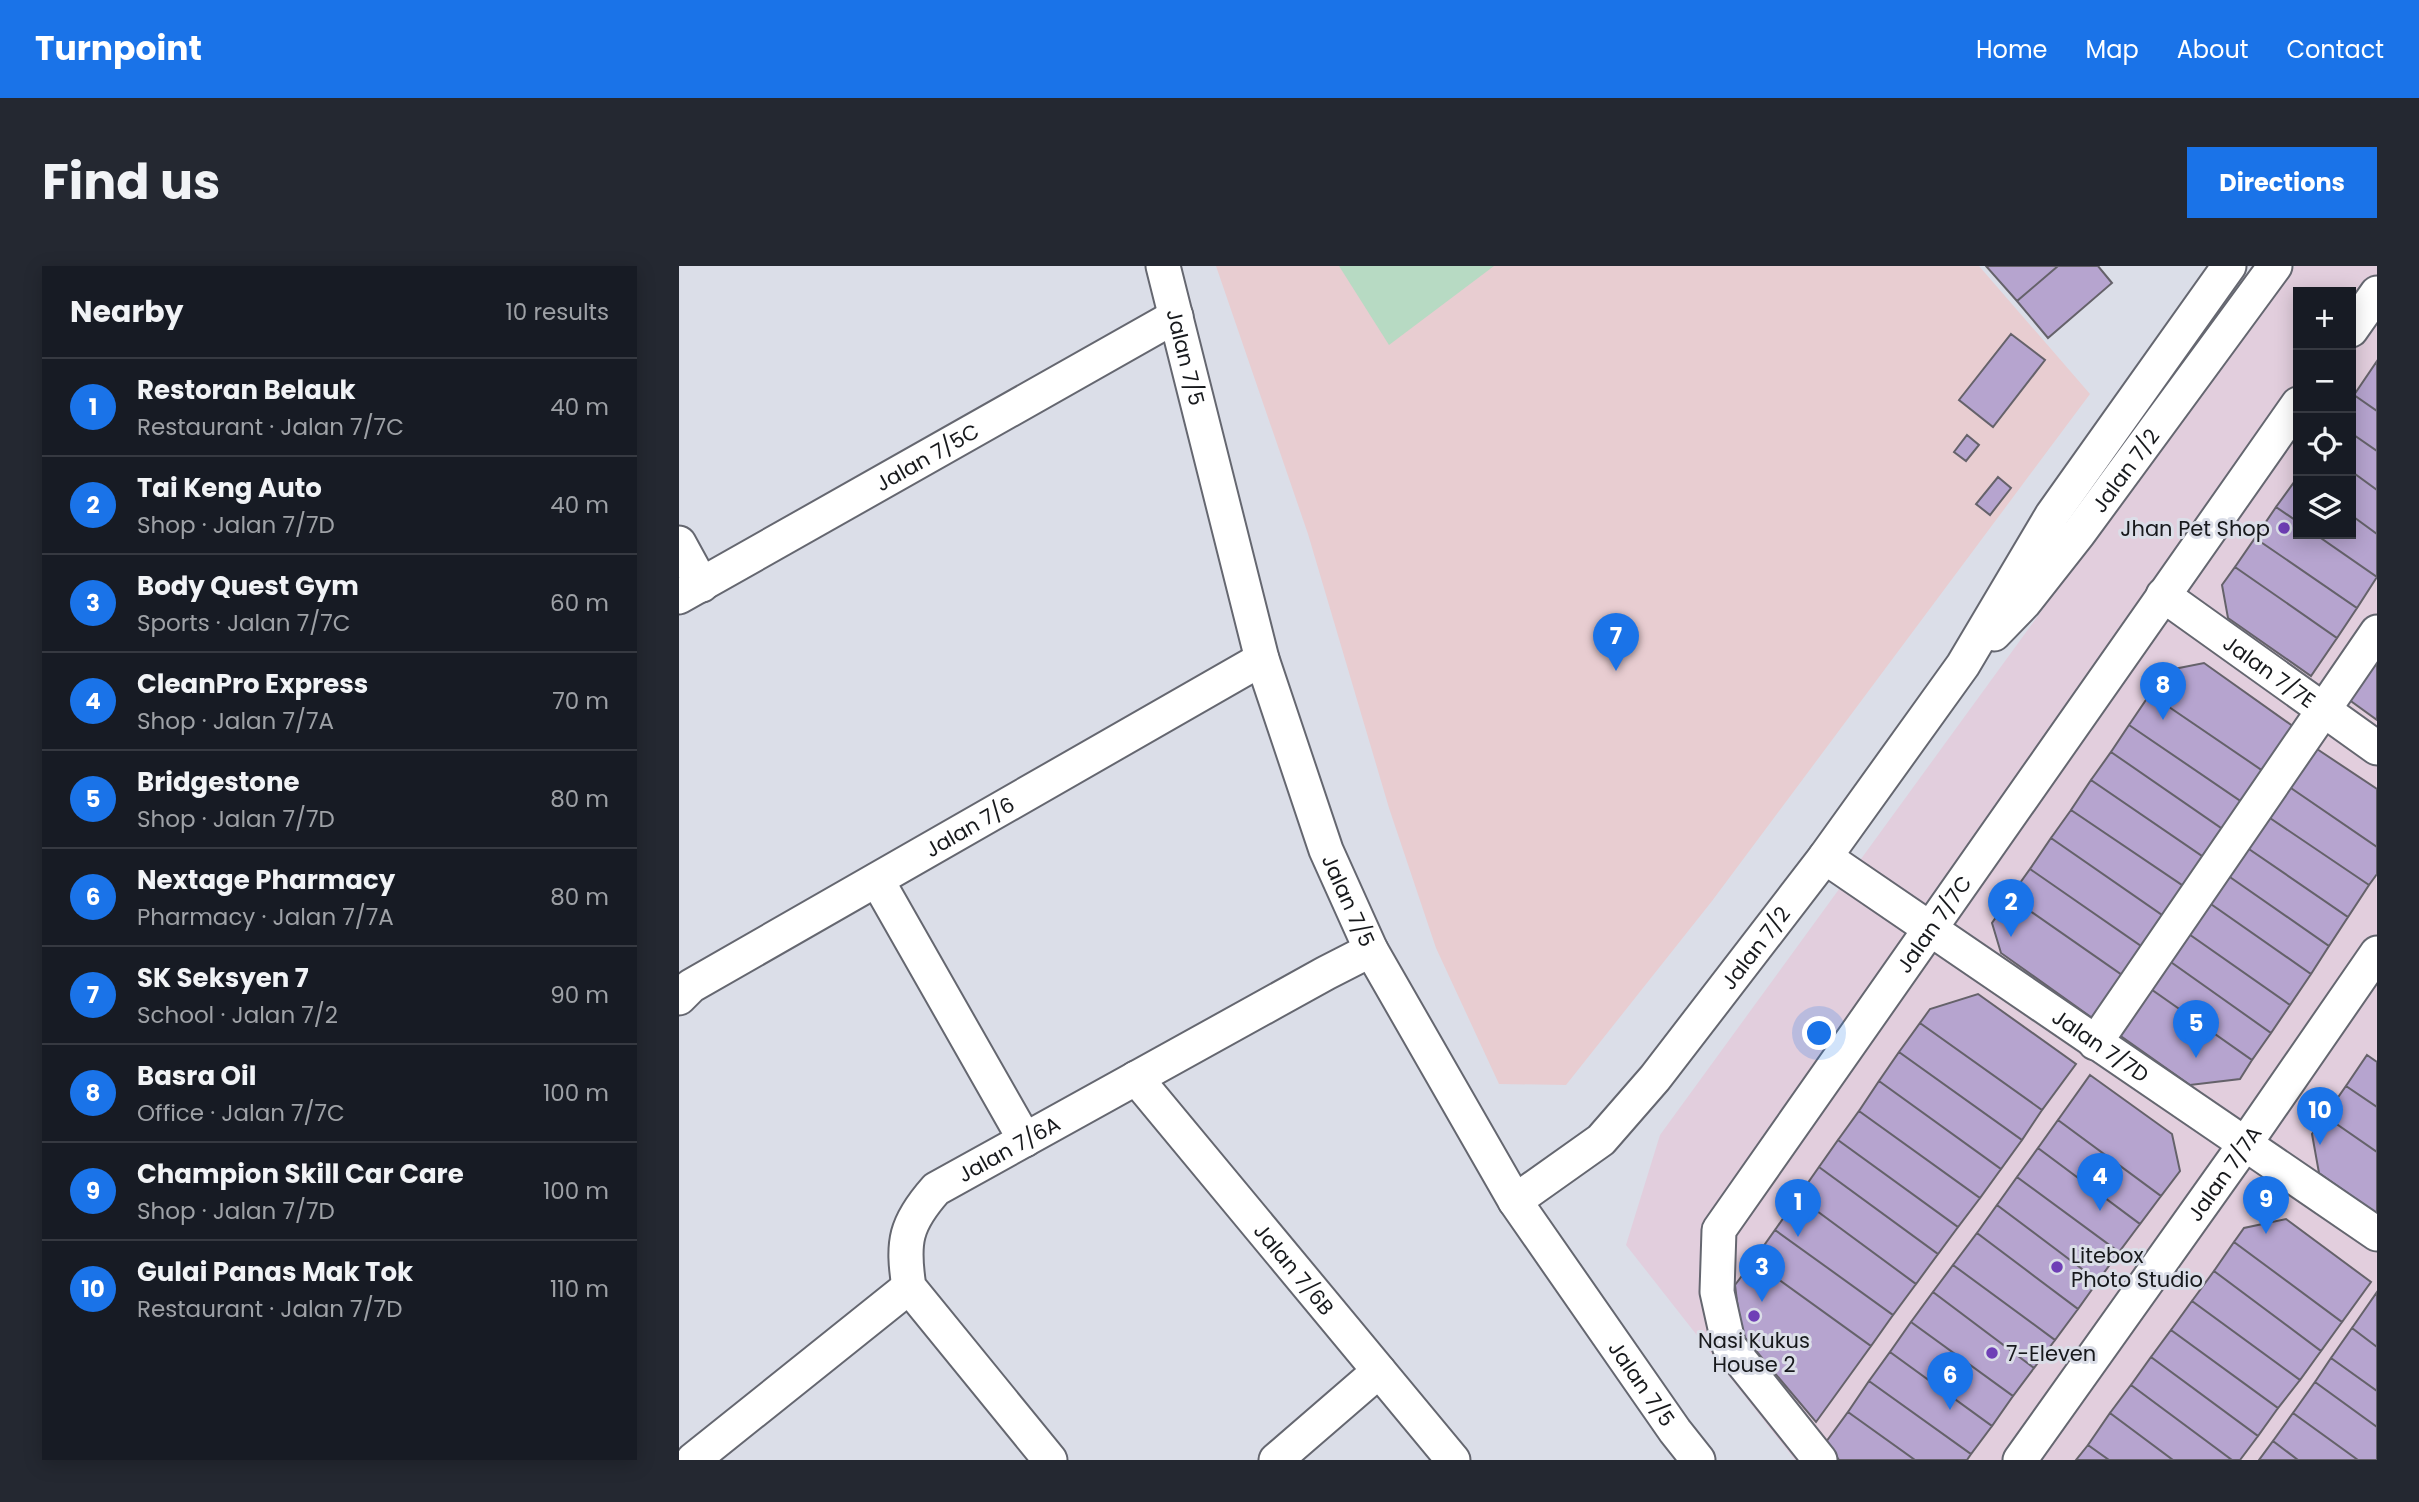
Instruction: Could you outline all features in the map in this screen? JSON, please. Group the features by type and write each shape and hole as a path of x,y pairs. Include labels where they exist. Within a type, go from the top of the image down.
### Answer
{"street":[{"name":"Jalan 7/5","path":"1163,266 1262,659 1326,850 1371,950 1515,1201 1698,1460"},
{"name":"Jalan 7/2","path":"1515,1201 1601,1140 1655,1078 1825,857 1963,665 2052,515 2229,266"},
{"name":"Jalan 7/2","path":"1963,665 2032,593 2079,533 2275,266"},
{"path":"2356,323 2377,293"},
{"name":"Jalan 7/5C","path":"691,591 1176,316"},
{"name":"Jalan 7/7C","path":"1820,1460 1729,1346 1717,1292 1720,1230 2293,411"},
{"path":"679,543 691,591"},
{"name":"Jalan 7/7E","path":"2163,595 2377,748"},
{"path":"2095,1043 2377,632"},
{"name":"Jalan 7/6","path":"679,998 691,986 1262,659"},
{"name":"Jalan 7/7D","path":"1825,857 2377,1234"},
{"path":"877,880 1025,1140"},
{"name":"Jalan 7/6A","path":"909,1287 905,1260 907,1233 918,1209 936,1189 1371,950"},
{"name":"Jalan 7/7A","path":"2020,1460 2377,953"},
{"name":"Jalan 7/6B","path":"1136,1078 1453,1460"},
{"path":"693,1460 909,1287 1050,1460"},
{"path":"1276,1460 1379,1371"}],"shaded area":[{"path":"1216,266 1979,266 2090,394 1712,901 1566,1085 1499,1084 1436,948 1389,808 1308,534"},
{"path":"2295,266 2377,266 2377,1460 1795,1460 1626,1245 1660,1135"}],"green space":[{"path":"1339,266 1494,266 1389,345"}],"building":[{"path":"1986,266 2058,266 2017,301"},
{"path":"2058,266 2098,266 2112,283 2048,338 2017,301"},
{"path":"2011,334 2045,360 1993,427 1959,400"},
{"path":"2377,361 2377,411 2356,396 2356,392"},
{"path":"2356,396 2377,411 2377,451 2356,436"},
{"path":"1967,435 1979,445 1966,461 1954,452"},
{"path":"2356,436 2377,451 2377,490 2356,475"},
{"path":"2356,475 2377,490 2377,534 2356,519"},
{"path":"1998,477 2011,488 1990,515 1976,504"},
{"path":"2293,484 2293,519 2276,507"},
{"path":"2276,507 2293,519 2293,539 2322,539 2377,577 2357,608 2255,538"},
{"path":"2356,519 2377,534 2377,577 2322,539 2356,539"},
{"path":"2255,538 2357,608 2337,638 2235,567"},
{"path":"2235,567 2337,638 2311,676 2228,618 2222,585"},
{"path":"2377,659 2377,720 2348,699"},
{"path":"2204,663 2294,727 2263,771 2150,694 2164,671"},
{"path":"2150,694 2263,771 2242,802 2129,725"},
{"path":"2129,725 2242,802 2224,830 2111,752"},
{"path":"2314,747 2377,789 2377,847 2288,786"},
{"path":"2111,752 2224,830 2205,858 2091,780"},
{"path":"2091,780 2205,858 2185,887 2071,810"},
{"path":"2288,786 2377,847 2377,874 2369,885 2267,816"},
{"path":"2071,810 2185,887 2165,917 2051,838"},
{"path":"2267,816 2369,885 2348,917 2246,847"},
{"path":"2051,838 2165,917 2144,948 2030,869"},
{"path":"2246,847 2348,917 2329,946 2227,875"},
{"path":"2030,869 2144,948 2125,977 2010,897"},
{"path":"2227,875 2329,946 2311,974 2208,902"},
{"path":"2010,897 2125,977 2095,1020 2001,953 1992,923"},
{"path":"2208,902 2311,974 2290,1005 2186,932"},
{"path":"2186,932 2290,1005 2271,1033 2168,960"},
{"path":"2168,960 2271,1033 2252,1060 2148,987"},
{"path":"2148,987 2252,1060 2240,1079 2190,1085 2115,1032"},
{"path":"1978,994 2076,1064 2042,1110 1920,1023 1930,1009"},
{"path":"1920,1023 2042,1110 2022,1140 1899,1052"},
{"path":"1899,1052 2022,1140 2001,1169 1879,1081"},
{"path":"2367,1055 2377,1062 2377,1107 2346,1086"},
{"path":"2090,1075 2172,1134 2180,1171 2161,1196 2058,1120"},
{"path":"1879,1081 2001,1169 1980,1198 1859,1111"},
{"path":"2346,1086 2377,1107 2377,1152 2325,1116"},
{"path":"1859,1111 1980,1198 1958,1227 1838,1140"},
{"path":"2325,1116 2377,1152 2377,1214 2319,1173 2312,1134"},
{"path":"2058,1120 2161,1196 2140,1224 2038,1148"},
{"path":"1838,1140 1958,1227 1938,1254 1819,1167"},
{"path":"2038,1148 2140,1224 2119,1252 2017,1177"},
{"path":"1819,1167 1938,1254 1916,1284 1798,1197"},
{"path":"2017,1177 2119,1252 2098,1281 1997,1205"},
{"path":"1798,1197 1916,1284 1893,1315 1775,1230"},
{"path":"1997,1205 2098,1281 2078,1309 1977,1233"},
{"path":"2286,1219 2371,1282 2342,1322 2234,1242 2244,1228"},
{"path":"1775,1230 1893,1315 1871,1346 1753,1261"},
{"path":"1977,1233 2078,1309 2055,1340 1953,1265"},
{"path":"2234,1242 2342,1322 2321,1351 2214,1271"},
{"path":"1753,1261 1871,1346 1816,1422 1741,1333 1735,1285"},
{"path":"1953,1265 2055,1340 2034,1368 1933,1292"},
{"path":"2214,1271 2321,1351 2300,1380 2192,1301"},
{"path":"1933,1292 2034,1368 2013,1396 1911,1322"},
{"path":"2377,1292 2377,1347 2352,1328"},
{"path":"2192,1301 2300,1380 2278,1408 2171,1330"},
{"path":"1911,1322 2013,1396 1992,1426 1890,1352"},
{"path":"2352,1328 2377,1347 2377,1391 2331,1358"},
{"path":"2171,1330 2278,1408 2258,1436 2151,1357"},
{"path":"1890,1352 1992,1426 1971,1454 1869,1381"},
{"path":"2151,1357 2258,1436 2240,1460 2232,1460 2131,1385"},
{"path":"2331,1358 2377,1391 2377,1427 2315,1382"},
{"path":"1869,1381 1971,1454 1967,1460 1915,1460 1848,1412"},
{"path":"2315,1382 2377,1427 2377,1460 2358,1460 2293,1413"},
{"path":"2131,1385 2232,1460 2173,1460 2110,1413"},
{"path":"1848,1412 1915,1460 1839,1460 1826,1442"},
{"path":"2110,1413 2173,1460 2109,1460 2088,1445"},
{"path":"2293,1413 2358,1460 2298,1460 2273,1441"},
{"path":"2273,1441 2298,1460 2259,1460"},
{"path":"2088,1445 2109,1460 2076,1460"}],"place":[{"name":"Jhan Pet Shop","path":"2284,528"},
{"name":"SK Seksyen 7","path":"1616,671"},
{"name":"Basra Oil","path":"2163,720"},
{"name":"Tai Keng Auto","path":"2011,937"},
{"name":"Bridgestone","path":"2196,1058"},
{"name":"Gulai Panas Mak Tok","path":"2320,1145"},
{"name":"CleanPro Express","path":"2100,1211"},
{"name":"Champion Skill Car Care","path":"2266,1234"},
{"name":"Restoran Belauk","path":"1798,1237"},
{"name":"Litebox Photo Studio","path":"2057,1267"},
{"name":"Body Quest Gym","path":"1762,1302"},
{"name":"Nasi Kukus House 2","path":"1754,1316"},
{"name":"7-Eleven","path":"1992,1353"},
{"name":"Nextage Pharmacy","path":"1950,1410"}]}
